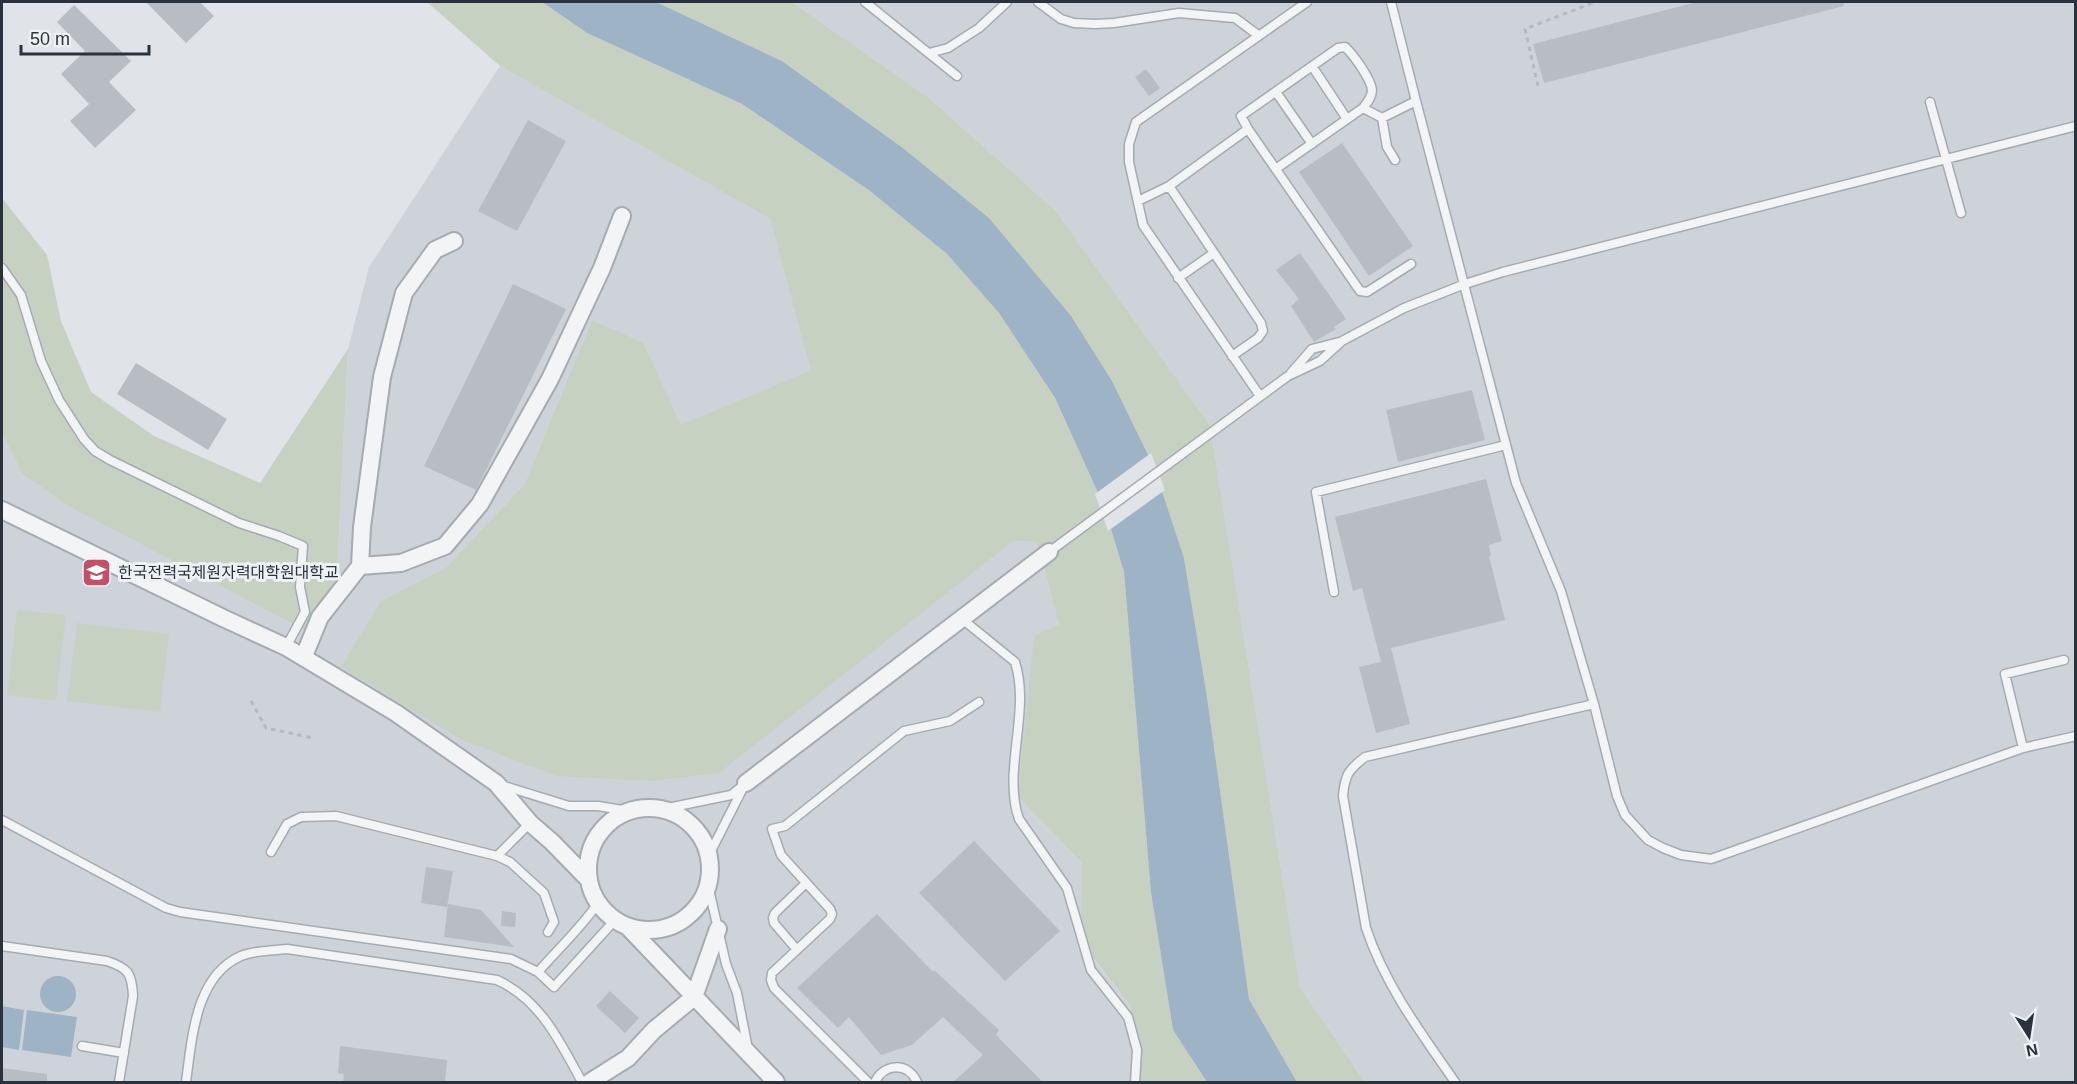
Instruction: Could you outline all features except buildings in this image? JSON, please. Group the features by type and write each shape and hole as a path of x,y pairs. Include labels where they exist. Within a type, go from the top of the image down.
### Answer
{"street":[{"path":"360,566 400,563 445,546 480,504 550,379 602,268 622,216"},
{"path":"304,657 320,617 360,566 362,527 382,377 404,293 435,250 454,241"},
{"path":"2,510 286,647 396,713 496,783 530,822 589,880"},
{"path":"746,783 1049,552"},
{"path":"621,923 652,930 677,923 697,907 711,873 709,855 703,839 693,826 679,815 663,809 646,808 629,811 613,819 601,831 592,846 588,862 589,880 598,903 621,923 776,1083"},
{"path":"591,1083 628,1058 654,1030 694,997 718,929"}],"lane":[{"path":"865,2 957,76"},
{"path":"929,53 948,48 979,28 1007,2"},
{"path":"1038,2 1061,19 1074,23 1105,24 1179,14 1235,18 1258,35"},
{"path":"1260,396 1143,225 1129,162 1129,144 1136,122 1307,2"},
{"path":"1391,2 1516,483 1561,591 1594,704 1617,796 1625,815 1648,840 1663,848 1698,858 1711,859 2023,748 2076,736"},
{"path":"1277,168 1363,108 1370,99 1372,90 1366,76 1345,47 1338,48 1241,116 1360,291 1367,292 1411,264"},
{"path":"1312,66 1347,119"},
{"path":"1276,92 1312,144"},
{"path":"1382,118 1416,101"},
{"path":"1930,102 1961,213"},
{"path":"1363,108 1382,118"},
{"path":"1382,118 1387,147 1395,160"},
{"path":"1288,376 1312,349 1342,341 1404,309 1465,284 2076,126"},
{"path":"1138,201 1169,186 1248,129"},
{"path":"1169,186 1261,323 1263,331 1258,338 1232,356"},
{"path":"1178,278 1214,253"},
{"path":"2,268 21,295 41,361 59,400 95,451 239,523 303,546 300,587 305,612 286,647"},
{"path":"1049,552 1288,376 1320,362 1342,341"},
{"path":"1335,592 1316,492 1506,445"},
{"path":"962,619 1015,662 1018,672 1019,696 1014,792 1016,810 1019,819 1067,888 1091,970 1128,1017 1137,1050 1135,1083"},
{"path":"2023,748 2005,674 2064,660"},
{"path":"868,1083 774,988 771,980 772,973 830,919 832,914 781,855 772,829 785,826 904,731 950,721 979,702"},
{"path":"1455,1083 1399,1001 1372,946 1366,928 1343,796 1345,781 1350,769 1365,757 1594,704"},
{"path":"496,783 569,806 598,806 629,811"},
{"path":"663,809 731,795 746,783"},
{"path":"709,855 746,783"},
{"path":"271,852 287,824 302,817 336,816 497,856 510,862 544,893 554,922 548,932"},
{"path":"2,819 166,908 180,912 511,959 538,972 554,987 621,923"},
{"path":"497,856 530,822"},
{"path":"797,950 774,923 773,918 775,913 807,883"},
{"path":"708,885 726,964 737,993 750,1055"},
{"path":"538,972 567,938 586,921 598,903"},
{"path":"2,946 107,961 121,966 128,972 133,996 119,1083"},
{"path":"186,1083 198,1014 214,976 226,963 243,956 287,949 497,980 513,987 542,1014 582,1083"},
{"path":"82,1046 124,1053"},
{"path":"875,1083 883,1071 896,1066 909,1071 917,1083"}],"path":[{"path":"1538,86 1525,29 1595,2"},
{"path":"251,701 266,728 313,738"}],"shaded area":[{"path":"792,2 2075,2 2075,1082 1365,1082 1300,987 1210,425 1055,210 929,98"},
{"path":"500,66 770,219 812,370 681,426 643,342 592,320 524,485 446,567 381,601 1013,541 1037,542 1059,625 1018,797 1082,863 1081,915 1091,956 1130,1006 1134,1082 2,1082 2,433 22,474 73,509 312,634 337,575 348,349 369,267"}],"green space":[{"path":"427,2 542,2 587,33 742,104 870,191 947,254 999,313 1055,398 1104,506 1124,572 1151,893 1173,1030 1207,1082 1134,1082 1130,1006 1092,956 1081,915 1082,863 1018,797 1034,636 1059,625 1037,542 1013,541 719,773 651,781 557,776 464,741 341,667 381,601 446,567 524,485 592,320 643,342 681,425 811,370 770,219 500,66"},
{"path":"656,2 792,2 929,98 1055,210 1210,425 1300,987 1365,1082 1297,1082 1249,999 1207,697 1184,558 1154,467 1112,381 989,218 903,148 782,61"},
{"path":"2,198 47,255 61,321 91,392 154,436 260,483 348,349 337,575 312,634 73,509 22,474 2,433"},
{"path":"17,610 66,615 56,701 7,695"},
{"path":"77,623 169,634 160,712 67,701"}],"water":[{"path":"542,2 656,2 782,61 903,148 989,218 1071,316 1112,381 1154,467 1184,558 1207,697 1249,999 1297,1082 1207,1082 1173,1030 1151,893 1124,572 1104,506 1055,398 999,313 947,254 870,191 742,104 587,33"},
{"path":"58,976 71,981 76,994 71,1007 58,1012 45,1007 40,994 45,981"},
{"path":"2,1006 24,1010 19,1050 2,1047"},
{"path":"27,1010 77,1017 71,1057 22,1050"}],"pier":[{"path":"1151,453 1165,490 1108,531 1095,494"}],"place":[{"name":"한국전력국제원자력대학원대학교","path":"97,572"}]}
